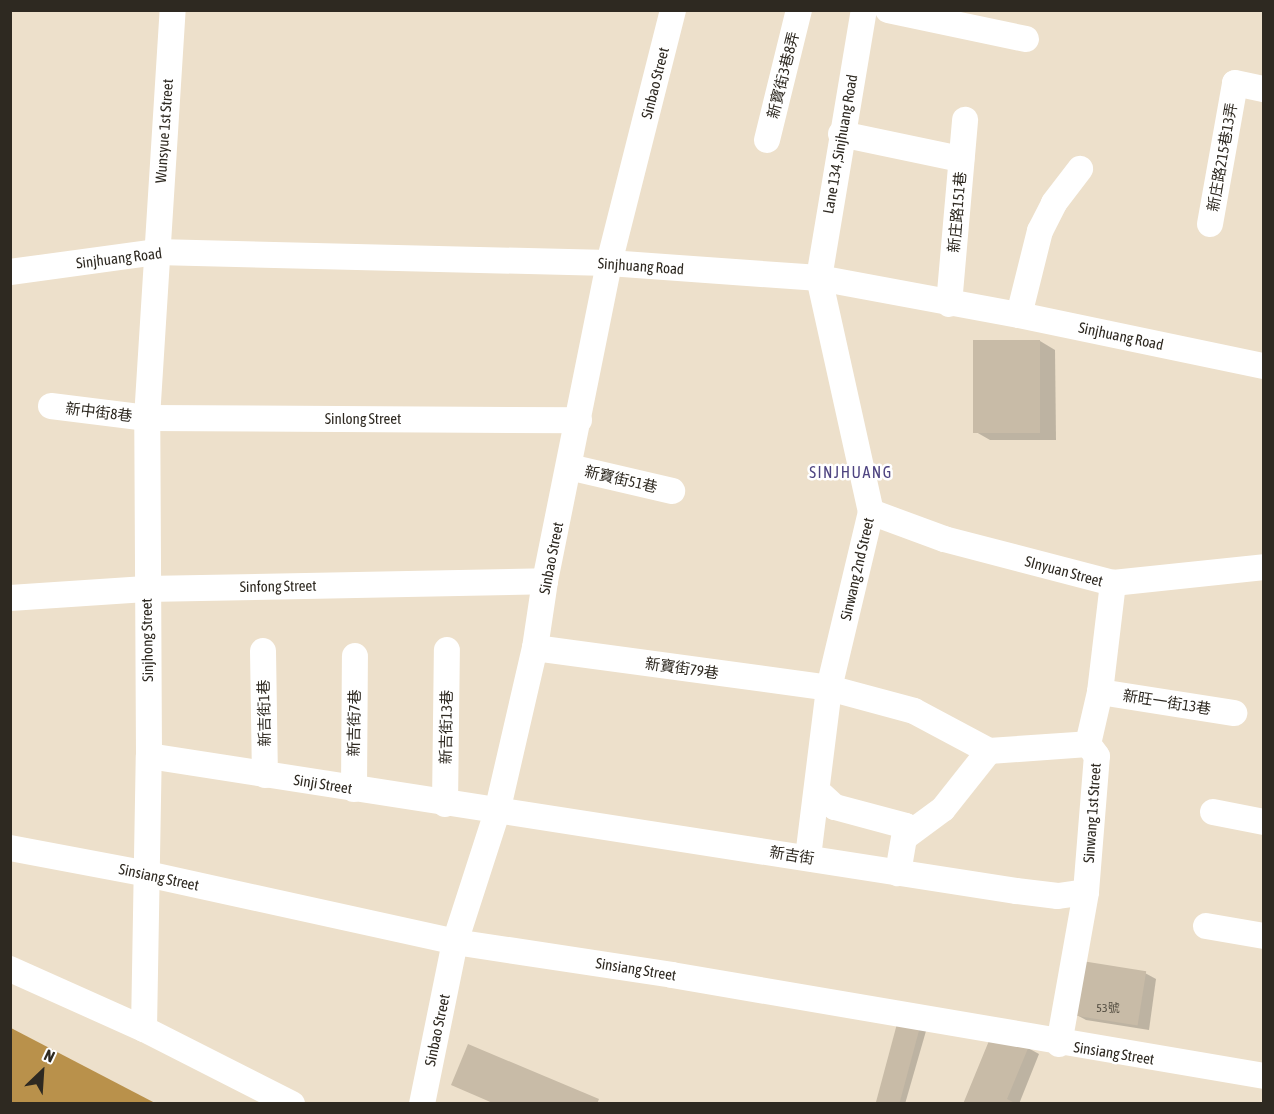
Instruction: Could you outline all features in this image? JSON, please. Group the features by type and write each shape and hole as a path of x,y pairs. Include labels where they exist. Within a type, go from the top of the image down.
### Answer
{"street":[{"name":"Wunsyue 1st Street","path":"156,252 173,10"},
{"name":"Sinbao Street","path":"422,1104 455,942 497,812 535,648 545,581 609,263 673,10"},
{"name":"新寶街3巷8弄","path":"767,140 799,10"},
{"name":"Lane 134 ,Sinjhuang Road","path":"819,278 841,134 864,10"},
{"path":"888,10 1026,39"},
{"name":"新庄路215巷13弄","path":"1210,225 1235,83 1263,89"},
{"name":"新庄路151巷","path":"950,303 965,120"},
{"path":"841,134 961,159"},
{"path":"1019,315 1040,231 1054,202 1080,169"},
{"name":"Sinjhuang Road","path":"10,272 156,252 609,263 819,278 1019,315 1263,366"},
{"name":"Sinjhong Street","path":"144,1029 149,756 146,589 147,418 156,252"},
{"name":"Sinwang 2nd Street","path":"808,857 829,688 871,512 819,278"},
{"name":"新中街8巷","path":"51,406 147,418"},
{"name":"Sinlong Street","path":"147,418 579,420"},
{"name":"新寶街51巷","path":"569,467 672,491"},
{"name":"SInyuan Street","path":"871,512 944,539 1113,583 1263,567"},
{"name":"Sinfong Street","path":"10,598 146,589 545,581"},
{"name":"Sinwang 1st Street","path":"1059,1044 1086,891 1097,756 1089,744 1100,692 1113,583"},
{"name":"新寶街79巷","path":"535,648 829,688 914,711 989,751"},
{"name":"新吉街13巷","path":"445,804 447,650"},
{"name":"新吉街1巷","path":"263,651 265,775"},
{"name":"新吉街7巷","path":"354,789 355,656"},
{"name":"新旺一街13巷","path":"1100,692 1234,713"},
{"path":"905,837 943,809 989,751 1089,744"},
{"name":"Sinji Street","path":"149,756 497,812"},
{"path":"817,791 835,807 906,826 898,873"},
{"name":"新吉街","path":"497,812 1058,896 1086,891"},
{"path":"1214,812 1263,822"},
{"name":"Sinsiang Street","path":"10,848 147,874 455,942 672,975 1059,1044 1263,1076"},
{"path":"1206,926 1263,936"},
{"path":"10,969 144,1029 292,1104"}],"shaded area":[{"path":"11,1028 155,1103 11,1103"}],"building":[{"path":"973,340 1040,340 1040,433 973,433"},
{"path":"1082,961 1146,971 1138,1025 1073,1015"},
{"path":"898,1020 920,1026 899,1104 875,1104"},
{"path":"993,1031 1029,1046 1007,1099 1017,1104 963,1104"},
{"path":"468,1044 599,1099 597,1104 495,1104 451,1085"}],"district":[{"name":"SINJHUANG","path":"851,472"}]}
